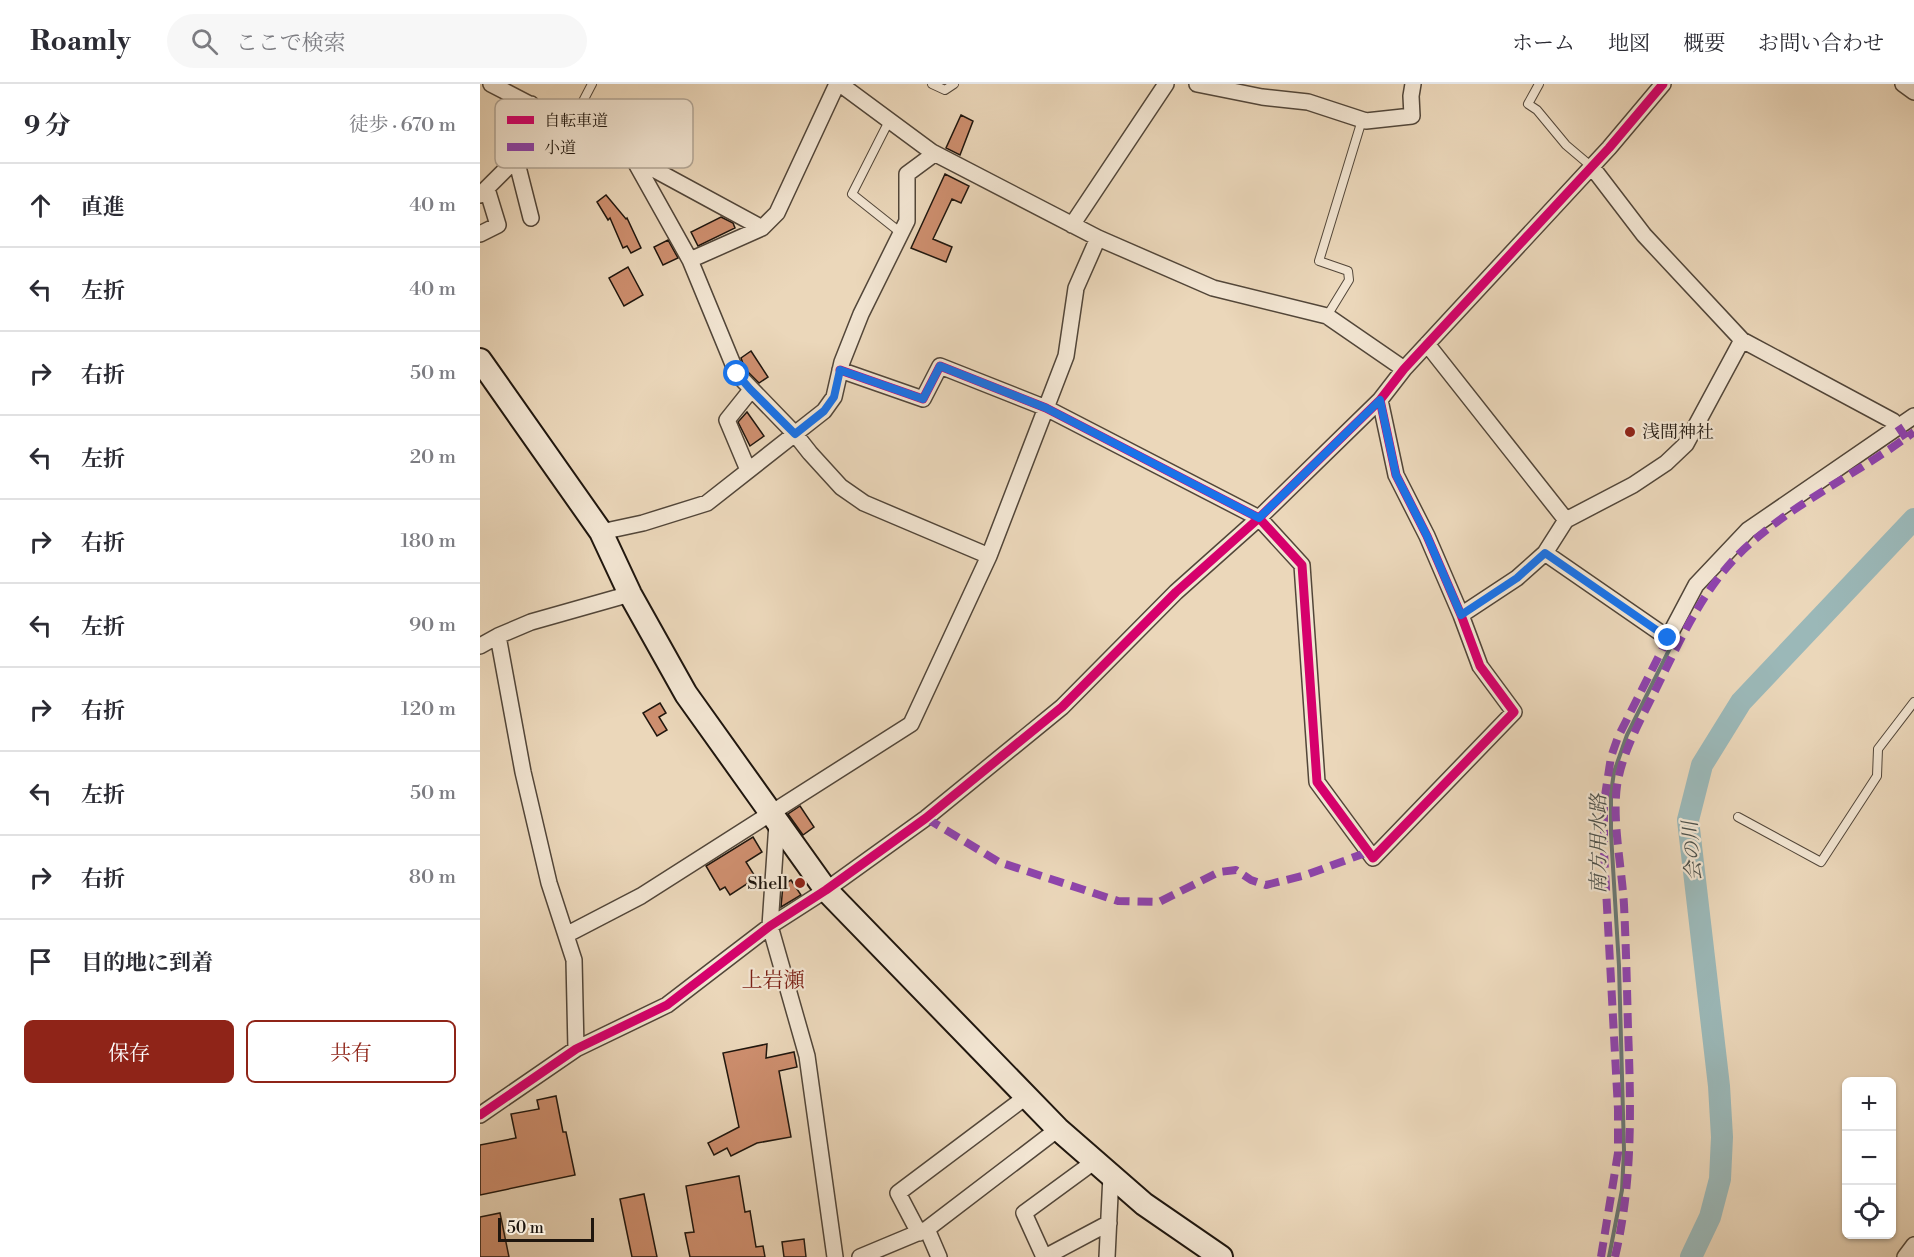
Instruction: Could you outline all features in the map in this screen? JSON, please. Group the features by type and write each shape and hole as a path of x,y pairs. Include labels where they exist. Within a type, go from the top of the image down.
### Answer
{"street":[{"path":"491,84 521,99"},
{"path":"690,260 762,228 777,213 839,84 932,152 1072,225 1213,288 1327,316 1404,369"},
{"path":"1072,225 1166,84"},
{"path":"1197,84 1262,97 1308,102 1362,120 1412,116 1413,84"},
{"path":"480,1115 576,1049 667,1005 771,926 826,890 926,818 1062,707 1176,592 1259,518 1380,400 1404,369 1592,167 1663,84"},
{"path":"1903,84 1914,92"},
{"path":"601,532 643,524 707,503 824,411 834,397 840,370 861,314 907,221 908,174 930,157 932,152"},
{"path":"1592,167 1644,235 1742,340 1893,421 1898,426"},
{"path":"480,234 498,225 483,192 507,168"},
{"path":"518,168 531,218"},
{"path":"639,168 690,260 737,374 751,390 795,434 841,487 864,503 989,556"},
{"path":"651,168 762,228"},
{"path":"566,935 641,896 774,818 911,724 989,556 1046,408 1066,356 1076,288 1098,238"},
{"path":"1461,615 1517,578 1545,553 1566,520 1633,485 1666,463 1686,444 1742,340"},
{"path":"1427,344 1566,520"},
{"path":"480,360 601,532 630,594 686,694 826,890 1058,1129 1144,1204 1221,1257"},
{"path":"840,370 923,399 940,366 1046,408 1259,518 1302,564 1317,783 1373,858 1514,712 1480,666 1427,536 1396,475 1380,400"},
{"path":"748,470 727,420 751,390"},
{"path":"1545,553 1668,638 1696,585 1748,530 1914,416"},
{"path":"480,646 531,622 630,594"},
{"path":"498,636 523,772 549,883 574,960 576,1049"},
{"path":"774,818 771,926 807,1056 835,1257"},
{"path":"939,1257 898,1193 1027,1096"},
{"path":"860,1257 880,1253 923,1231 1058,1129"},
{"path":"1103,1168 1109,1223 1107,1257"},
{"path":"1103,1168 1024,1213 1044,1257 1109,1223"},
{"path":"1905,1257 1914,1245"}],"lane":[{"path":"584,99 592,84"},
{"path":"932,84 945,90 954,84"},
{"path":"1539,84 1528,104 1537,110 1566,145 1592,167"},
{"path":"1327,316 1349,280 1348,271 1319,261 1362,120"},
{"path":"890,121 852,194 901,233"},
{"path":"1738,818 1821,862 1877,776 1878,749 1914,702"}],"building":[{"path":"961,115 973,121 960,155 946,148"},
{"path":"945,174 969,186 961,203 952,199 933,239 952,247 946,262 911,248"},
{"path":"606,195 627,218 641,248 631,253 627,246 623,248 610,218 608,220 597,202"},
{"path":"721,217 733,223 735,228 698,246 691,232"},
{"path":"668,240 678,258 663,265 654,247"},
{"path":"628,267 643,295 624,306 609,278"},
{"path":"751,351 768,377 759,383 745,369 741,358"},
{"path":"747,412 764,436 750,446 738,422"},
{"path":"660,703 666,713 659,717 667,730 657,736 643,713"},
{"path":"800,806 814,827 803,835 788,814"},
{"path":"753,837 762,852 746,862 756,878 730,895 725,887 720,890 706,866"},
{"path":"791,880 801,895 781,907 783,885"},
{"path":"767,1044 766,1058 794,1052 797,1067 779,1071 791,1137 757,1143 731,1156 727,1148 714,1155 708,1143 739,1127 723,1053"},
{"path":"556,1096 575,1175 480,1195 480,1145 516,1138 511,1114 539,1109 537,1100"},
{"path":"739,1176 745,1212 750,1211 756,1247 763,1246 765,1257 690,1257 685,1233 694,1232 686,1186"},
{"path":"644,1194 657,1257 632,1257 620,1199"},
{"path":"500,1213 509,1257 480,1257 480,1217"},
{"path":"804,1239 806,1257 784,1257 782,1242"}],"waterway":[{"name":"会の川","path":"1691,1257 1710,1217 1720,1179 1722,1137 1719,1086 1688,820 1702,765 1741,702 1914,519"},
{"name":"南方用水路","path":"1609,1257 1622,1190 1624,1150 1611,793 1614,772 1627,735 1674,640"}],"marked path":[{"path":"1898,426 1906,438"},
{"path":"1615,1257 1625,1200 1629,1143 1630,1086 1625,920 1616,814 1619,774 1627,750 1696,612 1707,593 1735,558 1791,512 1914,432"},
{"path":"1601,1257 1618,1153 1618,1109 1604,852 1604,802 1611,757 1618,737 1668,638"},
{"path":"926,818 999,862 1118,901 1159,902 1219,872 1236,870 1251,880 1266,885 1306,875 1368,852"}],"cycle path":[{"path":"480,1115 576,1049 667,1005 770,926 826,890 926,818 1062,707 1176,592 1259,518 1380,400 1404,369 1609,148 1663,84"},
{"path":"840,370 923,399 940,366 1046,408 1259,518 1302,565 1317,782 1373,858 1514,712 1480,666 1427,536 1396,475 1380,400"}],"place":[{"name":"浅間神社","path":"1630,432"},
{"name":"Shell","path":"800,883"}],"district":[{"name":"上岩瀬","path":"773,981"}],"route":[{"path":"737,374 795,434 824,411 834,397 840,370 923,399 940,366 1046,408 1259,518 1380,400 1396,475 1427,536 1461,615 1517,578 1545,553 1668,638"}]}
